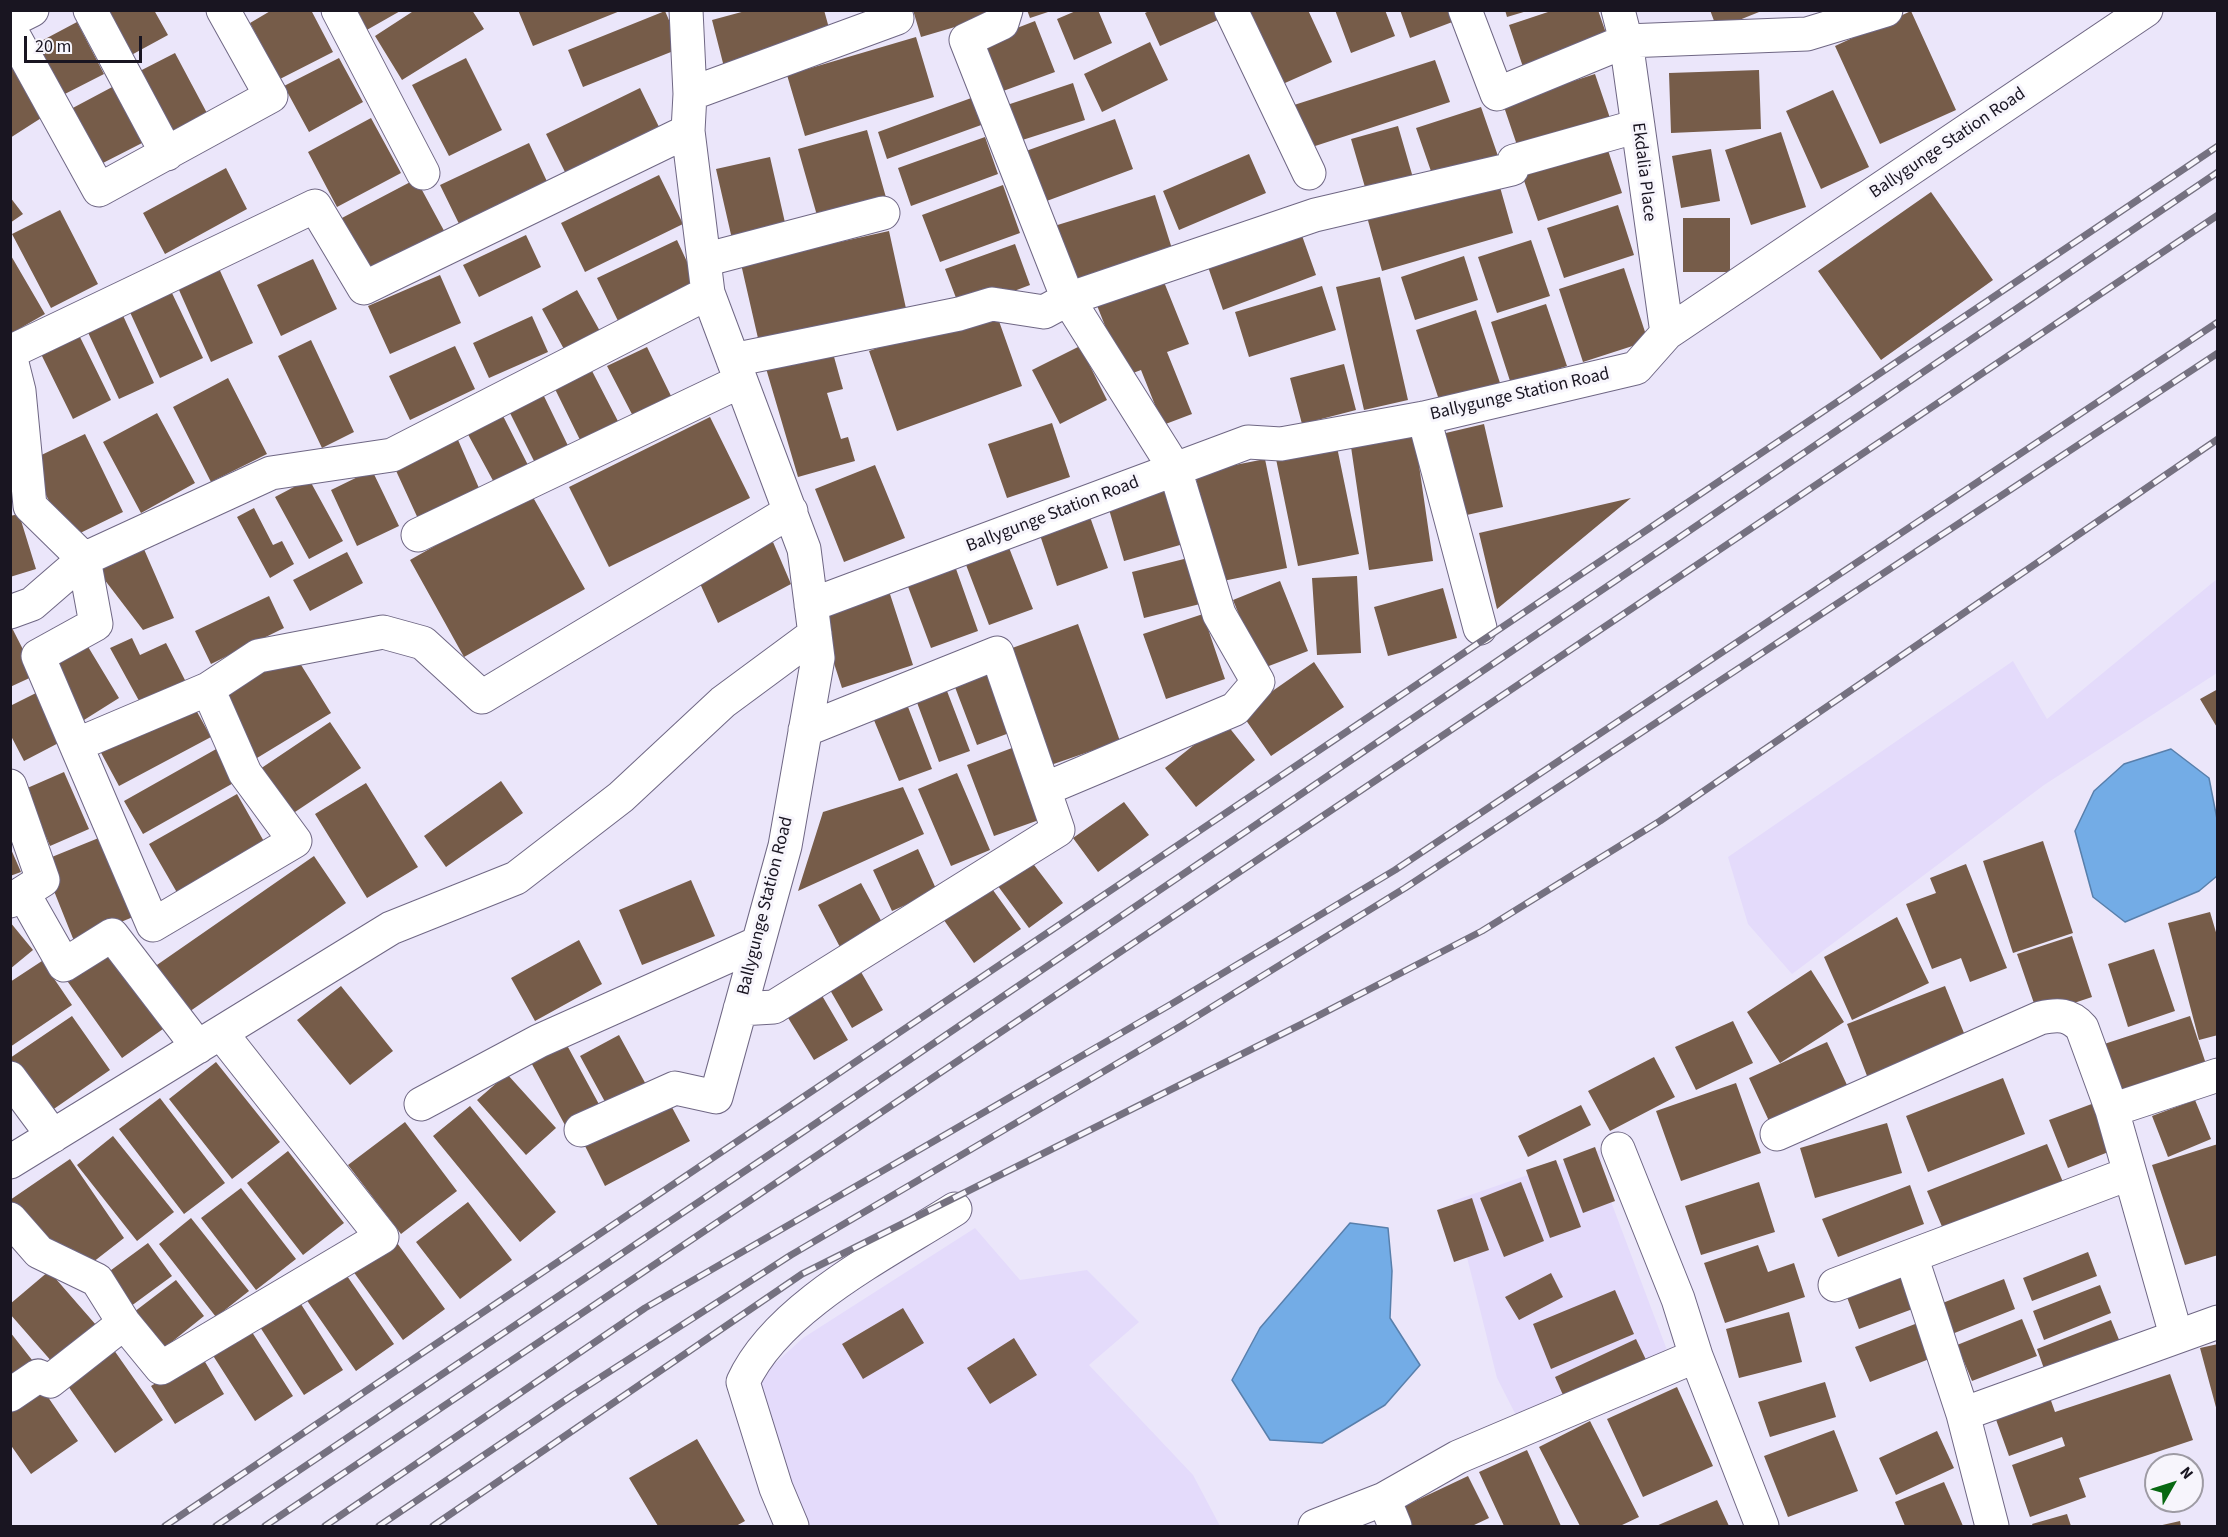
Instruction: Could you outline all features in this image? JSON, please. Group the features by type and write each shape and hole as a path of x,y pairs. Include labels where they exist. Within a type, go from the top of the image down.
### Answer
{"street":[{"path":"10,21 32,10"},
{"path":"90,10 167,153"},
{"path":"10,29 99,190 270,96 223,10"},
{"path":"338,10 423,173"},
{"name":"Ballygunge Station Road","path":"581,1130 675,1088 716,1097 785,846 818,658 804,549 708,293 688,131 690,94 686,10"},
{"path":"1006,10 1002,23 966,40 1068,298 1175,469 1219,614 1258,682 1235,709 1045,789"},
{"path":"1231,10 1309,173"},
{"path":"1465,10 1497,94 1622,26 1807,34 1886,10"},
{"name":"Ballygunge Station Road","path":"813,620 1175,469 1248,442 1281,444 1424,418 1636,368 1667,333 2146,10"},
{"path":"690,94 897,18"},
{"name":"Ekdalia Place","path":"1622,26 1667,333"},
{"path":"418,535 736,371 992,304 1044,312 1068,298 1315,215 1512,169 1514,161 1638,126"},
{"path":"208,689 245,773 295,841 153,925 38,656 96,624 84,559 20,509 19,391 10,354 315,206 364,288 688,131"},
{"path":"704,260 884,213"},
{"path":"10,612 32,604 84,559 272,474 392,455 708,293"},
{"path":"1424,418 1480,628"},
{"path":"76,745 208,689 258,656 383,632 423,643 482,697 791,511"},
{"path":"10,1162 391,928 516,878 621,797 813,620"},
{"path":"740,1009 774,1008 1059,830 997,653 806,730"},
{"path":"10,786 43,880 17,897 64,965 112,935 210,1040 382,1237 161,1368 124,1323 97,1280 39,1252 10,1219"},
{"path":"421,1104 539,1041 758,943"},
{"path":"1777,1134 2040,1018 2054,1014 2074,1019 2082,1028 2112,1110 2128,1174 2176,1335"},
{"path":"2112,1110 2217,1075"},
{"path":"10,1078 53,1136"},
{"path":"1618,1149 1678,1299 1696,1356 1762,1527"},
{"path":"1835,1285 2128,1174"},
{"path":"792,1527 776,1488 743,1382 753,1359 802,1307 955,1209"},
{"path":"1911,1256 1963,1414 1992,1527"},
{"path":"1963,1414 2217,1322"},
{"path":"10,1395 39,1376 50,1381 124,1323"},
{"path":"1315,1527 1390,1513 1458,1457 1696,1356"}],"shaded area":[{"path":"2217,579 2217,673 2044,785 1792,974 1748,924 1728,857 2013,661 2047,719"},
{"path":"1600,1150 1604,1183 1673,1366 1523,1429 1497,1378 1453,1201"},
{"path":"975,1228 1020,1280 1087,1270 1139,1322 1089,1365 1193,1475 1220,1526 806,1526 736,1399 803,1338"}],"water":[{"path":"2171,749 2209,778 2217,819 2217,876 2199,891 2125,922 2093,897 2075,831 2094,791 2124,764"},
{"path":"1350,1223 1388,1228 1392,1271 1390,1318 1420,1365 1385,1405 1322,1443 1270,1440 1232,1380 1260,1328"}],"building":[{"path":"99,10 154,10 168,35 124,59"},
{"path":"272,10 311,10 333,52 280,79 250,23"},
{"path":"344,10 402,10 358,35"},
{"path":"415,10 472,10 484,29 402,80 375,36"},
{"path":"518,10 620,10 620,11 533,46"},
{"path":"749,10 824,10 832,39 724,67 712,20"},
{"path":"913,10 998,10 999,14 921,37"},
{"path":"1027,10 1051,10 1051,11 1030,18"},
{"path":"1078,10 1098,10 1112,43 1074,60 1057,19"},
{"path":"1151,10 1216,10 1220,19 1160,46 1145,13"},
{"path":"1242,10 1308,10 1332,62 1276,87"},
{"path":"1335,10 1385,10 1395,36 1351,53"},
{"path":"1400,10 1451,10 1455,21 1410,38"},
{"path":"1505,10 1527,10 1527,11 1507,17"},
{"path":"1554,10 1598,10 1608,39 1523,67 1509,25"},
{"path":"1710,10 1764,10 1717,29"},
{"path":"665,11 681,48 583,87 568,50"},
{"path":"1911,11 1956,110 1880,144 1835,46"},
{"path":"1035,21 1055,72 995,94 976,44"},
{"path":"77,22 104,74 57,98 30,47"},
{"path":"916,37 934,97 805,136 787,75"},
{"path":"1150,42 1168,80 1102,112 1084,74"},
{"path":"175,53 208,115 167,137 134,74"},
{"path":"10,55 49,113 10,138"},
{"path":"339,58 363,102 309,132 284,86"},
{"path":"466,58 502,130 449,156 412,85"},
{"path":"1435,60 1450,102 1309,148 1294,105"},
{"path":"1759,70 1761,129 1671,133 1669,73"},
{"path":"1595,74 1612,124 1520,154 1503,104"},
{"path":"1073,83 1085,120 1013,143 1001,107"},
{"path":"116,85 146,141 99,165 69,110"},
{"path":"640,88 661,131 567,176 546,134"},
{"path":"1833,90 1869,167 1821,189 1786,111"},
{"path":"974,97 984,124 887,159 878,132"},
{"path":"1481,107 1498,156 1433,177 1416,128"},
{"path":"371,118 401,173 337,207 308,152"},
{"path":"1115,119 1133,169 1044,202 1026,151"},
{"path":"1398,126 1416,188 1369,201 1351,139"},
{"path":"867,130 887,201 818,219 798,149"},
{"path":"1781,132 1806,207 1751,225 1725,150"},
{"path":"985,137 998,174 911,206 898,168"},
{"path":"1605,141 1622,193 1538,221 1520,169"},
{"path":"529,143 551,190 463,232 440,185"},
{"path":"1711,149 1720,201 1681,208 1672,156"},
{"path":"1249,154 1266,193 1179,230 1163,191"},
{"path":"770,157 786,227 732,239 716,169"},
{"path":"226,168 247,209 165,254 143,213"},
{"path":"659,175 683,224 585,272 561,223"},
{"path":"416,179 448,238 372,278 340,219"},
{"path":"1498,180 1513,233 1382,271 1367,217"},
{"path":"1003,185 1020,233 940,262 922,215"},
{"path":"1931,192 1993,280 1881,360 1818,271"},
{"path":"1155,195 1174,255 1070,288 1051,227"},
{"path":"10,197 23,214 10,223"},
{"path":"1618,205 1634,255 1564,278 1547,228"},
{"path":"60,210 98,284 51,308 12,234"},
{"path":"1683,218 1730,218 1730,272 1683,272"},
{"path":"1300,230 1316,275 1223,310 1207,264"},
{"path":"889,231 907,313 760,347 741,264"},
{"path":"526,235 541,267 479,297 463,265"},
{"path":"677,240 699,288 620,325 597,278"},
{"path":"1531,240 1550,296 1497,313 1478,257"},
{"path":"1015,244 1030,285 961,311 945,269"},
{"path":"10,254 45,314 10,334"},
{"path":"1464,256 1478,300 1415,320 1401,277"},
{"path":"313,259 337,309 281,336 257,285"},
{"path":"216,262 253,343 211,362 175,281"},
{"path":"1624,268 1648,341 1583,362 1559,289"},
{"path":"440,275 461,323 390,354 368,306"},
{"path":"1162,277 1189,344 1167,352 1192,414 1163,425 1141,370 1125,376 1096,303"},
{"path":"1380,277 1408,400 1364,410 1336,287"},
{"path":"1322,286 1336,330 1249,357 1235,312"},
{"path":"577,290 601,333 565,351 542,309"},
{"path":"171,291 203,358 160,378 129,310"},
{"path":"1546,304 1567,366 1511,384 1491,322"},
{"path":"994,307 1022,386 897,431 869,351"},
{"path":"120,309 154,383 119,399 85,326"},
{"path":"1476,310 1502,389 1442,409 1416,330"},
{"path":"532,316 548,352 489,378 473,343"},
{"path":"79,335 111,400 73,419 41,354"},
{"path":"311,340 354,432 322,448 278,356"},
{"path":"455,346 475,389 410,420 389,376"},
{"path":"831,346 843,389 827,393 841,439 848,437 855,461 798,477 765,365"},
{"path":"1080,346 1107,400 1060,424 1032,370"},
{"path":"647,347 674,402 635,420 607,366"},
{"path":"1344,364 1356,410 1302,424 1290,378"},
{"path":"591,369 622,429 584,448 554,387"},
{"path":"228,378 267,454 211,482 173,407"},
{"path":"541,390 572,454 539,471 507,407"},
{"path":"499,408 531,471 497,488 464,427"},
{"path":"157,413 195,483 141,513 103,442"},
{"path":"710,417 750,498 609,567 569,487"},
{"path":"1052,423 1070,477 1007,498 988,444"},
{"path":"1484,424 1503,507 1453,518 1433,436"},
{"path":"1414,431 1433,561 1369,570 1350,440"},
{"path":"455,433 482,495 420,523 392,462"},
{"path":"85,434 123,512 68,539 29,461"},
{"path":"1337,447 1359,554 1298,566 1276,459"},
{"path":"1265,459 1287,568 1218,582 1195,473"},
{"path":"875,465 905,538 844,562 815,489"},
{"path":"372,470 399,526 357,546 331,490"},
{"path":"309,479 343,541 309,559 275,497"},
{"path":"1170,482 1187,543 1124,561 1106,499"},
{"path":"530,492 585,589 464,657 410,560"},
{"path":"1631,498 1497,609 1479,533"},
{"path":"254,508 273,545 282,541 294,564 270,578 237,517"},
{"path":"19,514 36,569 10,577 10,516"},
{"path":"1089,514 1108,568 1057,586 1039,532"},
{"path":"140,540 174,618 143,630 91,562"},
{"path":"1006,540 1033,609 989,625 963,557"},
{"path":"773,542 791,584 718,623 697,577"},
{"path":"347,552 363,583 310,611 293,580"},
{"path":"1192,557 1204,603 1144,618 1132,572"},
{"path":"955,566 978,631 931,648 907,584"},
{"path":"1357,576 1361,653 1317,655 1312,578"},
{"path":"1280,581 1308,651 1261,669 1233,600"},
{"path":"1443,588 1457,638 1388,656 1374,607"},
{"path":"889,591 913,665 842,688 818,614"},
{"path":"269,596 284,628 211,664 195,631"},
{"path":"1203,614 1225,679 1166,699 1143,634"},
{"path":"10,624 36,675 10,687"},
{"path":"1078,624 1120,741 1045,767 1004,651"},
{"path":"132,638 140,655 166,643 187,684 143,708 110,648"},
{"path":"87,645 119,698 84,720 52,667"},
{"path":"293,652 331,713 257,758 220,696"},
{"path":"986,661 1012,732 977,745 950,674"},
{"path":"1314,662 1344,707 1271,756 1241,713"},
{"path":"942,678 970,751 939,762 912,689"},
{"path":"46,688 70,737 24,761 10,734 10,706"},
{"path":"2218,689 2218,729 2200,699"},
{"path":"903,694 932,769 899,781 869,708"},
{"path":"191,701 211,737 119,786 99,749"},
{"path":"1224,721 1255,760 1196,807 1165,768"},
{"path":"330,722 361,768 292,814 260,769"},
{"path":"218,748 237,781 143,834 124,801"},
{"path":"1012,748 1039,820 994,836 967,765"},
{"path":"64,772 89,829 50,846 25,789"},
{"path":"957,773 990,850 951,866 918,789"},
{"path":"501,781 523,813 446,867 424,836"},
{"path":"366,783 418,867 367,898 315,814"},
{"path":"903,787 924,834 798,891 823,812"},
{"path":"237,794 270,852 183,903 149,844"},
{"path":"1124,802 1149,835 1098,872 1073,838"},
{"path":"106,835 138,915 74,941 42,861"},
{"path":"2043,841 2073,933 2013,953 1983,861"},
{"path":"10,847 21,872 10,876"},
{"path":"918,849 937,891 892,911 873,870"},
{"path":"1025,853 1063,903 1029,928 992,878"},
{"path":"314,856 346,903 186,1014 154,967"},
{"path":"1966,864 2007,968 1970,982 1961,958 1932,969 1906,904 1936,893 1930,878"},
{"path":"985,879 1021,929 974,963 939,913"},
{"path":"691,880 715,936 642,965 619,910"},
{"path":"861,883 885,928 842,951 818,905"},
{"path":"2210,912 2218,939 2218,1035 2199,1040 2168,923"},
{"path":"1897,917 1929,983 1852,1020 1824,957"},
{"path":"10,922 33,950 10,969"},
{"path":"2072,936 2092,997 2038,1015 2017,954"},
{"path":"579,940 602,984 535,1021 511,978"},
{"path":"103,946 163,1029 122,1058 63,975"},
{"path":"2154,949 2175,1011 2128,1027 2108,964"},
{"path":"42,961 72,1005 10,1047 10,982"},
{"path":"857,965 883,1010 852,1028 826,983"},
{"path":"1811,970 1844,1022 1780,1063 1747,1012"},
{"path":"341,986 393,1051 350,1085 297,1020"},
{"path":"1945,986 1968,1043 1869,1081 1847,1024"},
{"path":"817,987 848,1040 814,1060 782,1008"},
{"path":"72,1016 110,1070 48,1113 10,1058"},
{"path":"2190,1016 2207,1067 2113,1098 2095,1047"},
{"path":"1733,1021 1753,1063 1696,1090 1675,1047"},
{"path":"619,1035 649,1090 610,1111 580,1056"},
{"path":"562,1036 601,1108 566,1127 527,1055"},
{"path":"1827,1042 1847,1085 1769,1121 1749,1078"},
{"path":"1654,1057 1675,1097 1610,1131 1588,1091"},
{"path":"216,1062 280,1142 232,1179 169,1099"},
{"path":"507,1074 556,1128 526,1155 477,1100"},
{"path":"2003,1078 2025,1134 1928,1172 1906,1116"},
{"path":"1736,1083 1761,1153 1681,1181 1656,1111"},
{"path":"160,1098 225,1183 184,1214 119,1129"},
{"path":"667,1098 690,1141 605,1186 583,1142"},
{"path":"2195,1100 2211,1139 2168,1157 2152,1116"},
{"path":"2097,1102 2116,1149 2068,1168 2049,1120"},
{"path":"1581,1105 1591,1125 1528,1157 1518,1136"},
{"path":"470,1106 556,1212 520,1242 433,1136"},
{"path":"405,1122 457,1191 401,1234 348,1165"},
{"path":"1887,1123 1902,1173 1815,1198 1800,1148"},
{"path":"113,1136 174,1212 137,1241 77,1165"},
{"path":"2047,1144 2063,1182 1943,1229 1927,1191"},
{"path":"2218,1144 2218,1255 2185,1265 2152,1165"},
{"path":"1595,1147 1615,1201 1583,1213 1563,1159"},
{"path":"288,1151 344,1223 303,1255 247,1183"},
{"path":"70,1159 124,1238 88,1266 45,1247 10,1200"},
{"path":"1556,1160 1581,1227 1550,1238 1526,1170"},
{"path":"1521,1182 1544,1241 1504,1257 1480,1198"},
{"path":"1759,1182 1775,1232 1701,1255 1685,1206"},
{"path":"1910,1185 1924,1224 1838,1257 1822,1219"},
{"path":"241,1188 296,1259 256,1290 201,1218"},
{"path":"1472,1198 1489,1250 1454,1262 1437,1210"},
{"path":"468,1202 512,1260 460,1299 416,1242"},
{"path":"191,1218 249,1291 216,1317 159,1244"},
{"path":"392,1236 445,1309 403,1340 350,1267"},
{"path":"148,1243 172,1276 127,1309 103,1276"},
{"path":"1758,1245 1768,1272 1794,1263 1805,1297 1725,1323 1704,1263"},
{"path":"2088,1252 2097,1276 2032,1301 2023,1278"},
{"path":"1904,1270 1918,1307 1859,1329 1845,1292"},
{"path":"49,1271 103,1333 60,1371 10,1314 10,1304"},
{"path":"345,1273 394,1344 356,1371 306,1299"},
{"path":"1551,1273 1563,1297 1519,1320 1505,1297"},
{"path":"2004,1279 2015,1309 1952,1334 1940,1304"},
{"path":"176,1280 204,1316 163,1349 134,1312"},
{"path":"2100,1285 2111,1313 2044,1340 2033,1311"},
{"path":"1615,1290 1634,1334 1551,1369 1533,1324"},
{"path":"299,1301 343,1370 304,1395 260,1327"},
{"path":"903,1308 924,1343 863,1379 842,1344"},
{"path":"1789,1312 1802,1362 1739,1378 1726,1329"},
{"path":"2022,1319 2037,1356 1972,1381 1957,1345"},
{"path":"2111,1320 2122,1347 2047,1377 2037,1349"},
{"path":"1923,1321 1937,1356 1870,1382 1855,1347"},
{"path":"250,1329 293,1396 255,1421 212,1354"},
{"path":"10,1332 36,1365 10,1384"},
{"path":"1014,1338 1037,1375 990,1404 967,1368"},
{"path":"1636,1339 1649,1366 1567,1404 1555,1377"},
{"path":"109,1343 163,1420 115,1453 61,1376"},
{"path":"2218,1344 2218,1410 2217,1411 2200,1348"},
{"path":"201,1355 224,1394 175,1424 151,1386"},
{"path":"2170,1374 2193,1440 2154,1453 2144,1453 2144,1456 2079,1478 2086,1497 2030,1517 2012,1465 2065,1446 2062,1437 2009,1456 1994,1414 2049,1395 2055,1412"},
{"path":"1825,1382 1836,1417 1770,1437 1758,1402"},
{"path":"39,1384 78,1441 31,1474 10,1444 10,1404"},
{"path":"1677,1387 1713,1466 1643,1497 1607,1419"},
{"path":"1590,1421 1639,1517 1620,1526 1580,1526 1539,1447"},
{"path":"1834,1430 1858,1491 1788,1517 1764,1456"},
{"path":"1937,1431 1954,1468 1896,1495 1879,1458"},
{"path":"697,1439 745,1521 736,1526 658,1526 629,1478"},
{"path":"1527,1450 1561,1526 1504,1526 1479,1472"},
{"path":"1468,1476 1489,1518 1472,1526 1402,1526 1394,1511"},
{"path":"1944,1482 1963,1526 1905,1526 1895,1502"},
{"path":"1717,1500 1729,1526 1656,1526"},
{"path":"2067,1514 2071,1526 2033,1526 2032,1524"},
{"path":"2180,1521 2181,1526 2158,1526"}],"railway":[{"path":"165,1526 2218,146"},
{"path":"216,1526 800,1134 2218,172"},
{"path":"265,1526 2218,215"},
{"path":"325,1526 645,1308 1168,1006 1395,870 2218,322"},
{"path":"379,1526 573,1395 791,1255 1181,1026 1405,888 2218,353"},
{"path":"433,1526 802,1274 1308,1021 1482,931 1660,821 2218,439"}]}
